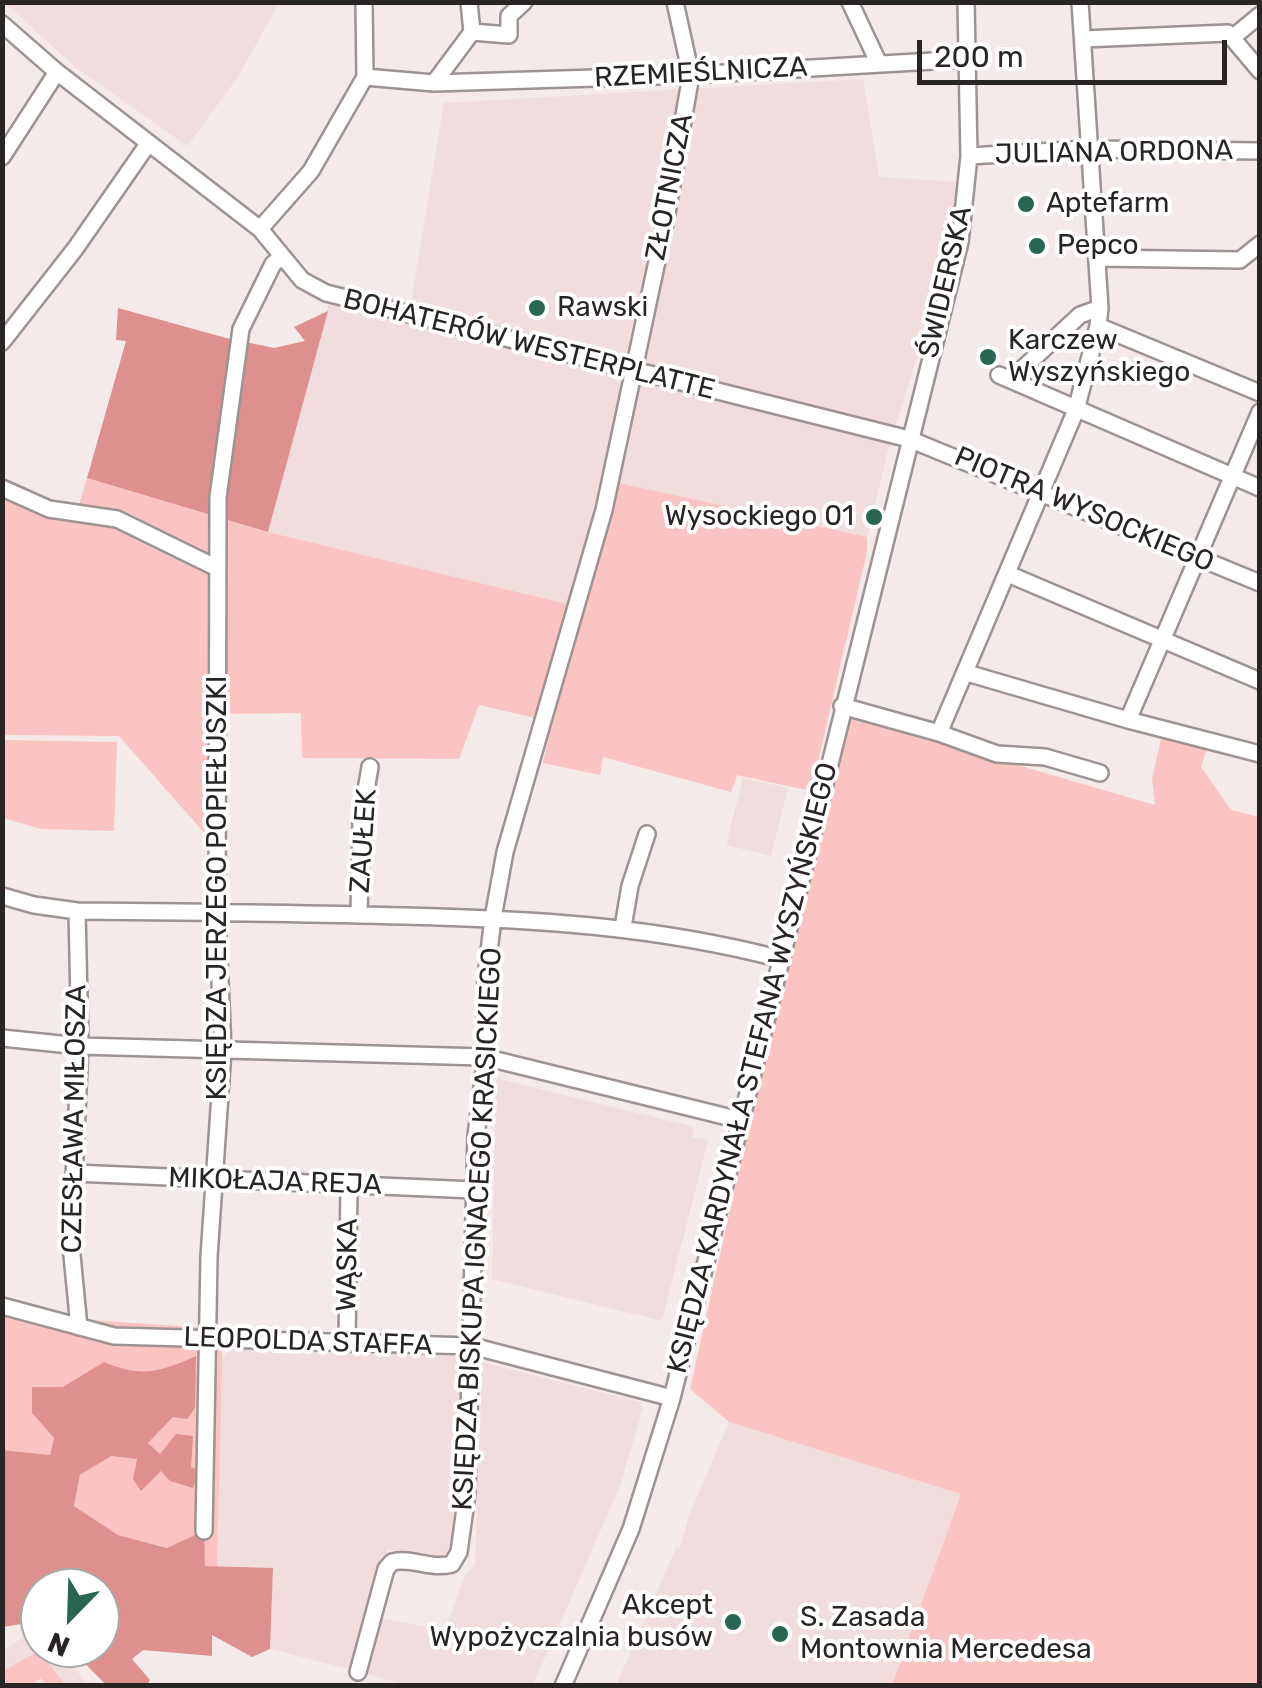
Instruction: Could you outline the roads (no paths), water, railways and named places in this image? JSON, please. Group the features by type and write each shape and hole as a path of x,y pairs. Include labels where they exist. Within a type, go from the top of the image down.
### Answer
{"street":[{"path":"260,230 311,171 364,77 364,2"},
{"path":"434,83 472,32 469,2"},
{"path":"472,32 509,35 509,16 524,2"},
{"name":"ZŁOTNICZA","path":"632,372 666,219 690,75 675,2"},
{"path":"850,2 878,64"},
{"name":"ŚWIDERSKA","path":"909,439 960,242 970,156 966,2"},
{"path":"939,733 1076,410 1098,326 1098,258 1080,2"},
{"path":"1232,38 1260,15"},
{"name":"BOHATERÓW WESTERPLATTE","path":"2,24 56,72 260,230 302,280 330,295 909,439"},
{"path":"1083,40 1228,33 1260,71"},
{"name":"RZEMIEŚLNICZA","path":"364,77 434,83 690,75 968,60"},
{"path":"2,157 56,72"},
{"path":"4,339 75,250 148,144"},
{"name":"JULIANA ORDONA","path":"970,156 1089,150 1260,151"},
{"path":"1098,258 1240,260 1259,246"},
{"name":"KSIĘDZA JERZEGO POPIEŁUSZKI","path":"204,1531 208,1339 223,1050 217,912 218,496 241,329 273,264 281,257"},
{"path":"1017,382 1019,372 1080,315 1100,308"},
{"path":"1098,326 1260,392"},
{"name":"KSIĘDZA BISKUPA IGNACEGO KRASICKIEGO","path":"358,1672 386,1569 392,1562 404,1559 437,1568 452,1564 459,1552 467,1494 476,1136 493,918 505,852 604,510 632,372"},
{"path":"999,375 1260,488"},
{"path":"1128,720 1260,412"},
{"name":"PIOTRA WYSOCKIEGO","path":"909,439 1260,583"},
{"name":"KSIĘDZA KARDYNAŁA STEFANA WYSZYŃSKIEGO","path":"564,1686 631,1529 672,1398 909,439"},
{"path":"2,488 48,509 118,519 217,568"},
{"path":"1008,574 1260,681"},
{"path":"967,673 1260,754"},
{"path":"842,706 939,733 996,754 1045,757 1100,774"},
{"name":"ZAUŁEK","path":"359,915 361,819 370,767"},
{"path":"623,927 630,886 647,834"},
{"path":"2,896 78,912 493,918 623,927 725,944 780,959"},
{"name":"CZESŁAWA MIŁOSZA","path":"78,912 80,1046 71,1245 79,1326"},
{"path":"2,1038 80,1046 484,1057 740,1120"},
{"name":"MIKOŁAJA REJA","path":"74,1173 475,1190"},
{"name":"WĄSKA","path":"347,1344 349,1186"},
{"name":"LEOPOLDA STAFFA","path":"2,1306 114,1336 472,1346 672,1398"}],"place":[{"name":"Aptefarm","path":"1026,204"},
{"name":"Pepco","path":"1037,246"},
{"name":"Rawski","path":"537,308"},
{"name":"Karczew Wyszyńskiego","path":"988,357"},
{"name":"Wysockiego 01","path":"874,517"},
{"name":"Akcept Wypożyczalnia busów","path":"733,1622"},
{"name":"S. Zasada Montownia Mercedesa","path":"780,1634"}]}
